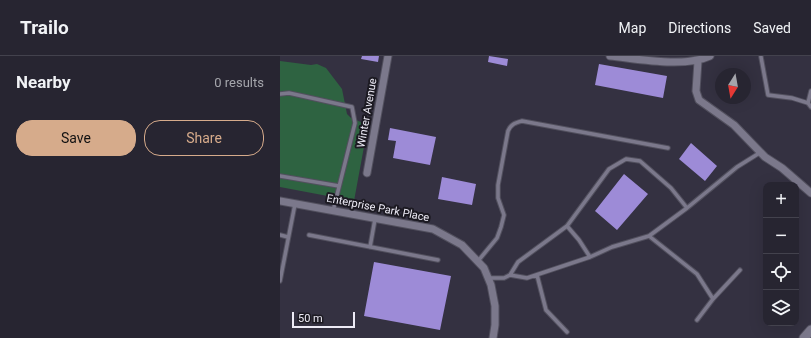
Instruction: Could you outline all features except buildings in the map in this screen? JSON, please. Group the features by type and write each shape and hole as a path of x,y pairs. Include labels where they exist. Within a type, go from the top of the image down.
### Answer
{"street":[{"name":"Winter Avenue","path":"367,173 388,56"},
{"path":"610,56 668,61 698,61 710,56"},
{"path":"698,61 696,91 699,100 734,125 761,152 811,193"},
{"name":"Enterprise Park Place","path":"280,201 432,229 462,245 484,268 491,285 495,306 493,338"},
{"path":"804,338 811,330"}],"lane":[{"path":"761,57 768,95 792,98 808,103 811,107"},
{"path":"808,103 811,91"},
{"path":"280,94 289,93 352,107 354,123 333,211"},
{"path":"478,261 497,238 504,215 498,198 498,185 508,131 510,126 515,123 522,121 668,148"},
{"path":"488,278 504,278 510,276 527,278 590,257 612,247 649,236 687,208 737,167 761,152"},
{"path":"510,276 518,262 566,226 609,169 626,158 640,161 671,188 687,208"},
{"path":"280,176 339,186"},
{"path":"280,282 295,204"},
{"path":"370,247 375,219"},
{"path":"566,226 579,240 590,257"},
{"path":"280,235 288,237"},
{"path":"309,235 438,260"},
{"path":"649,236 697,274 713,299"},
{"path":"697,320 713,299 740,270"},
{"path":"537,275 546,310 567,332"}],"green space":[{"path":"280,61 311,65 317,64 326,68 342,89 347,114 351,118 368,125 354,201 280,187"}]}
